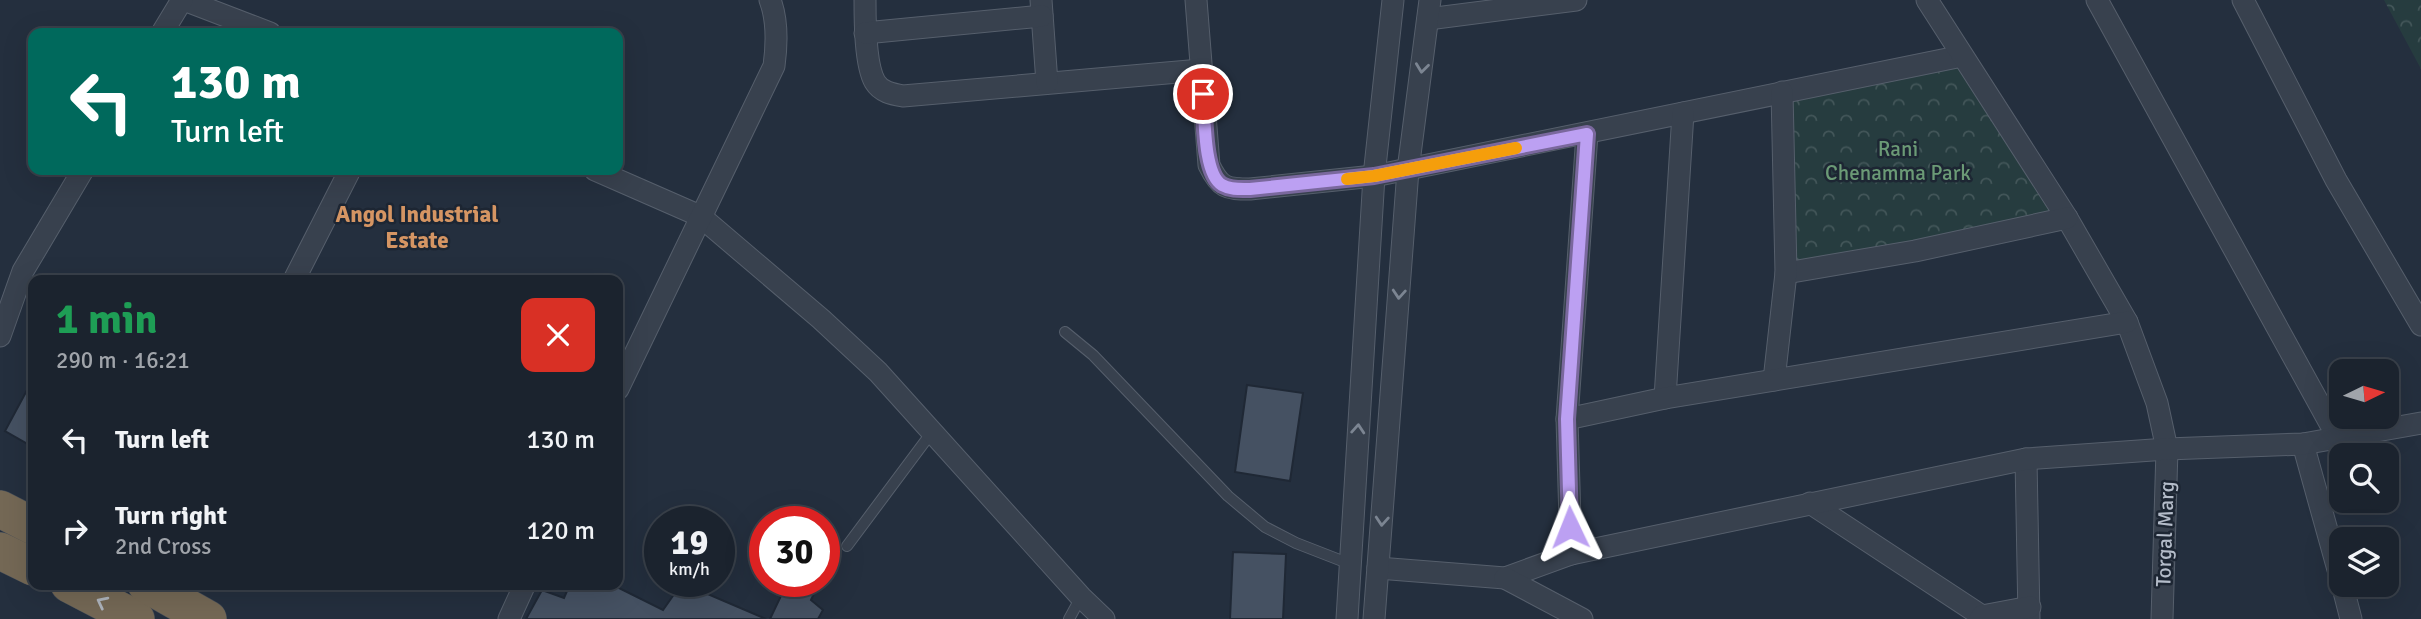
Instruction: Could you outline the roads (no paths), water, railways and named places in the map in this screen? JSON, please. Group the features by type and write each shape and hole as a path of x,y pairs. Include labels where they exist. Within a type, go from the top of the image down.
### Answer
{"highway":[{"path":"0,509 28,523"},
{"path":"0,551 28,565"},
{"path":"80,590 136,619"},
{"path":"163,590 208,619"}],"street":[{"path":"165,28 183,0 257,28"},
{"path":"623,379 774,66 778,43 774,10 770,0"},
{"path":"864,0 865,33 873,80 881,89 891,94 903,96 1201,70"},
{"path":"1196,0 1209,165 1216,179 1230,188 1250,189 1408,170 1962,56"},
{"path":"1347,619 1374,176 1393,0"},
{"path":"1374,619 1408,170 1429,10 1576,0"},
{"name":"Torgal Marg","path":"1927,0 2067,218 2127,321 2157,404 2167,449 2162,619"},
{"path":"2097,0 2337,438"},
{"path":"2243,0 2336,180 2421,325"},
{"path":"865,33 1042,8 1047,83"},
{"path":"1774,380 1786,273 1782,92"},
{"path":"1665,398 1683,113"},
{"path":"1571,554 1567,419 1587,134"},
{"path":"0,336 23,271 80,175"},
{"path":"297,275 347,175"},
{"path":"606,175 700,216 821,319 878,372 1081,597 1104,619"},
{"path":"1786,273 1915,251 2067,218"},
{"path":"1567,419 1665,398 2127,321"},
{"path":"1505,578 1571,554 2026,459 2167,449 2303,444 2421,423"},
{"path":"2303,444 2329,537"},
{"path":"1810,503 1981,617 2029,613 2026,459"},
{"path":"1378,568 1505,578 1582,619"},
{"path":"509,619 522,590"},
{"path":"2345,597 2351,619"}],"lane":[{"path":"1065,332 1093,355 1228,496 1265,527 1296,543 1350,564"},
{"path":"846,546 932,432"},
{"path":"1069,619 1081,597"}],"district":[{"name":"Angol Industrial Estate","path":"417,227"}],"park label":[{"name":"Rani Chenamma Park","path":"1898,161"}]}
